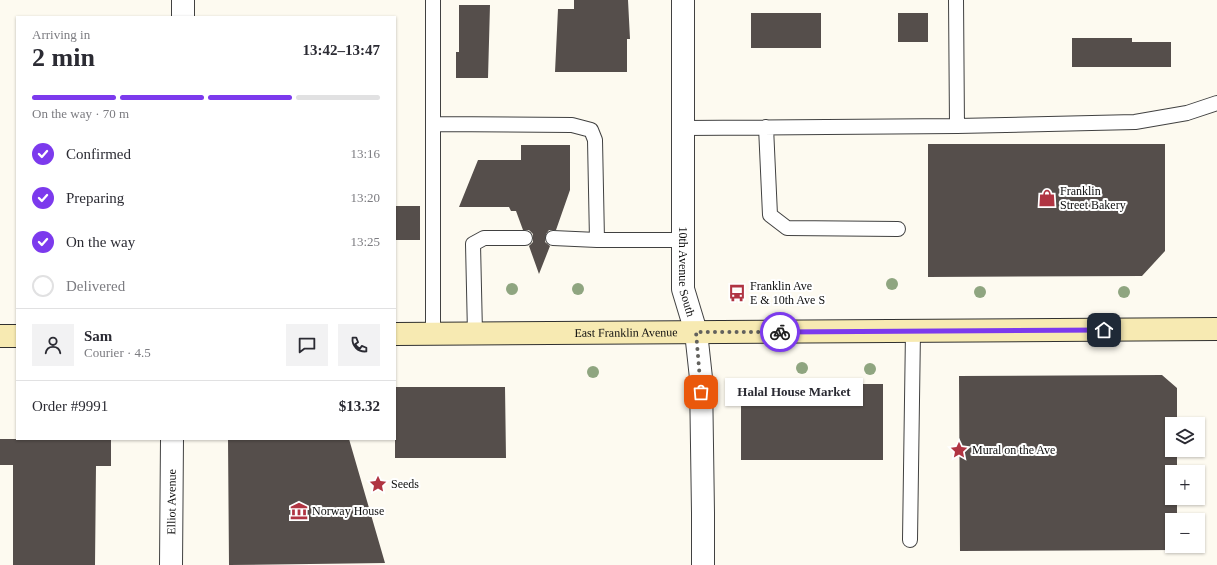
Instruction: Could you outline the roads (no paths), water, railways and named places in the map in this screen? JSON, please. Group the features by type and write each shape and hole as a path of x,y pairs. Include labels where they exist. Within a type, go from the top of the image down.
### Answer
{"main road":[{"name":"East Franklin Avenue","path":"396,334 1217,329"},
{"path":"0,336 16,336"}],"street":[{"path":"183,0 183,16"},
{"name":"10th Avenue South","path":"683,0 683,289 696,332 700,378 703,565"},
{"name":"Elliot Avenue","path":"171,565 172,440"}],"lane":[{"path":"433,0 433,334"},
{"path":"956,0 957,126"},
{"path":"683,128 957,126 1135,122 1187,112 1217,103"},
{"path":"433,124 572,125 591,130 595,140 597,240"},
{"path":"766,127 770,214 788,228 898,229"},
{"path":"475,333 473,244 484,238 525,238"},
{"path":"554,238 597,240 683,240"},
{"path":"910,540 913,331"}],"place":[{"name":"Franklin Street Bakery","path":"1047,198"},
{"name":"Franklin Ave E & 10th Ave S","path":"737,293"},
{"name":"Halal House Market","path":"701,392"},
{"name":"Mural on the Ave","path":"959,450"},
{"name":"Seeds","path":"378,484"},
{"name":"Norway House","path":"299,511"}]}
